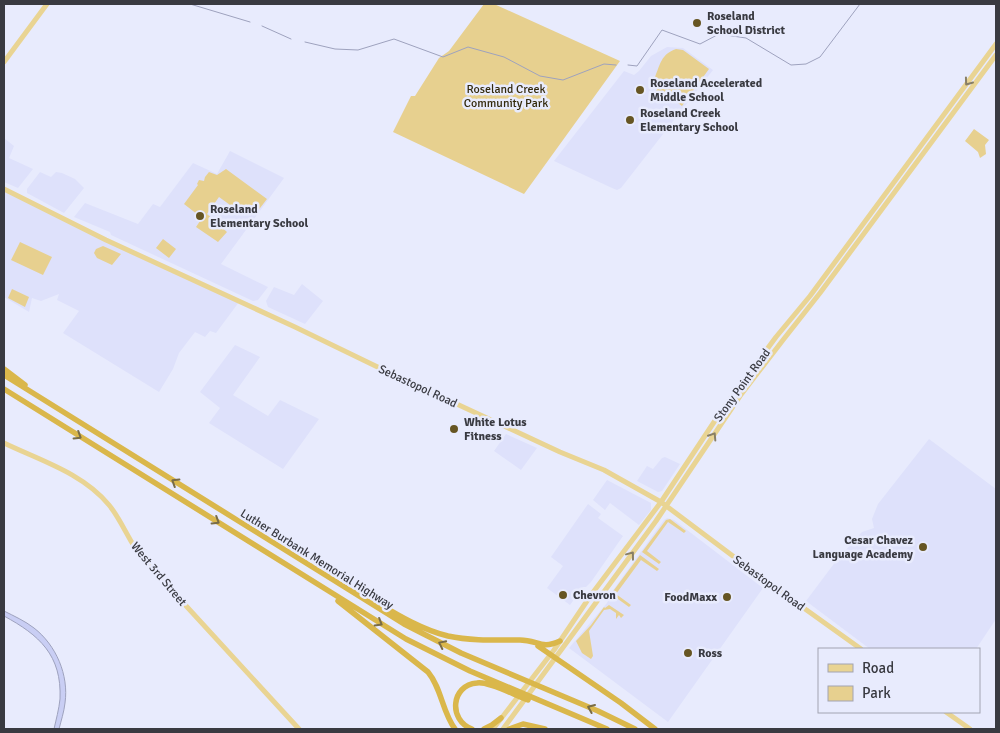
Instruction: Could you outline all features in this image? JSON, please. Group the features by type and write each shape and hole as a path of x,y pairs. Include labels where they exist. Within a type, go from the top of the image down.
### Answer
{"highway":[{"path":"4,369 44,400"},
{"name":"Luther Burbank Memorial Highway","path":"4,375 399,621 437,642 592,708 635,729"},
{"name":"Luther Burbank Memorial Highway","path":"4,389 384,626 434,654 487,679 607,729"},
{"path":"4,394 36,410"},
{"path":"320,572 436,632 468,639 526,640 545,646 560,641"},
{"path":"323,588 428,672 437,686 446,714 455,729"},
{"path":"509,640 536,645 621,703 655,729"},
{"path":"472,729 465,726 459,720 455,704 457,697 463,689 476,683 485,684 555,707"},
{"path":"484,729 492,726 501,718"},
{"path":"509,729 523,724 546,729"}],"main road":[{"path":"4,62 47,4"},
{"name":"Stony Point Road","path":"492,729 535,674 553,656 664,504 726,404 776,337 810,296 996,44"},
{"name":"Stony Point Road","path":"503,729 542,677 560,641 591,595 695,465 740,396 782,340 820,294 996,55"},
{"name":"Sebastopol Road","path":"4,189 106,240 390,373 560,452 600,468 664,504 766,581 860,648"},
{"name":"West 3rd Street","path":"4,442 75,477 97,492 116,514 140,556 299,729"},
{"path":"695,465 693,459 699,446"},
{"path":"947,713 970,729"}],"shaded area":[{"name":"Roseland Creek Elementary School","path":"667,47 683,48 713,70 621,188 617,190 612,188 554,161 624,71 634,75 651,56"},
{"path":"4,138 14,146 9,158 33,169 18,188 4,182"},
{"name":"Roseland Elementary School","path":"230,151 284,178 221,264 268,287 258,300 253,301 111,235 110,232 74,217 85,203 138,224 153,204 160,207 193,163 217,174"},
{"path":"40,172 51,177 56,172 62,173 75,179 84,188 64,213 27,193 27,189"},
{"path":"4,190 239,302 216,333 210,331 205,337 195,332 179,353 173,369 159,392 63,333 79,311 57,300 59,294 41,301 32,298 29,312 4,297"},
{"path":"302,284 323,301 305,324 268,307 266,301 274,287 294,295"},
{"path":"235,345 260,357 233,395 268,416 280,400 319,419 283,469 209,423 220,408 200,392"},
{"path":"506,434 537,448 521,470 494,451"},
{"name":"Cesar Chavez Language Academy","path":"929,439 996,489 996,619 977,648 869,648 806,601 836,561 862,532 874,528 872,519 878,504"},
{"path":"665,457 680,464 662,491 658,492 637,481 647,466 653,469"},
{"path":"607,480 651,503 651,510 639,525 610,503 605,510 593,500"},
{"path":"588,504 601,514 598,518 623,536 591,582 586,587 583,587 570,605 547,588 563,566 551,557"},
{"path":"667,518 674,520 763,588 668,722 569,648 607,603 611,593"},
{"path":"4,611 34,628 55,652 63,671 66,692 59,729 54,729 60,699 60,684 52,658 38,639 4,616"}],"green space":[{"name":"Roseland Creek Community Park","path":"484,4 494,4 620,61 524,194 393,132 411,96 415,96 439,58 449,51"},
{"path":"676,49 683,50 709,69 682,106 662,91 657,101 652,99 657,89 654,88 659,79 655,77 660,64 667,54"},
{"path":"974,129 989,140 985,145 986,154 980,158 978,152 965,141"},
{"path":"226,169 267,199 257,212 244,215 219,197 207,214 227,232 218,242 196,227 202,218 184,204 198,185 199,180 204,181 209,172 217,175"},
{"path":"163,239 176,249 169,258 156,248"},
{"path":"20,242 52,257 43,275 11,260"},
{"path":"103,246 121,254 112,265 97,258 94,253 96,249"},
{"path":"12,289 29,297 25,307 8,298"},
{"path":"670,519 686,531 684,533 668,522 647,551 661,562 659,564 642,552 666,520"},
{"path":"640,555 659,569 657,571 641,560 616,594 631,605 629,607 611,594"},
{"path":"609,605 624,615 621,618 619,615 616,619 616,613 610,609 604,610 589,631 593,656 591,659 582,653 576,641 604,607"}],"waterway":[{"path":"190,4 250,22"},
{"path":"628,65 637,66 662,30 700,44 719,34 746,38 791,65 806,64 820,57 860,4"},
{"path":"262,26 291,39"},
{"path":"305,42 335,49 358,50 394,39 443,57 468,47 504,57 540,76 563,80 604,64 616,65"}],"place":[{"name":"Roseland School District","path":"697,23"},
{"name":"Roseland Accelerated Middle School","path":"640,90"},
{"name":"Roseland Creek Elementary School","path":"630,120"},
{"name":"Roseland Elementary School","path":"200,216"},
{"name":"White Lotus Fitness","path":"454,429"},
{"name":"Cesar Chavez Language Academy","path":"923,547"},
{"name":"Chevron","path":"563,595"},
{"name":"FoodMaxx","path":"727,597"},
{"name":"Ross","path":"688,653"}]}
